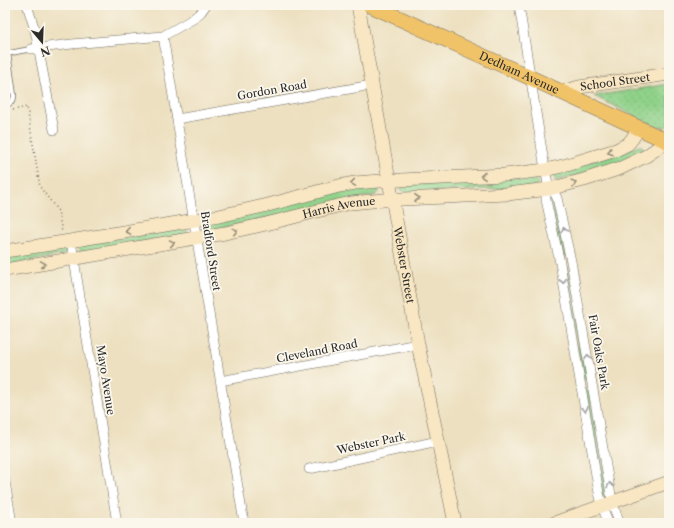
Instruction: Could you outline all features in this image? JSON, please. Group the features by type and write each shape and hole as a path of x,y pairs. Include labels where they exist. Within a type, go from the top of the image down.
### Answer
{"main road":[{"name":"Dedham Avenue","path":"370,5 667,142"}],"street":[{"path":"27,5 35,30 35,49 54,130"},
{"path":"35,49 72,44 163,36 193,19 206,5"},
{"name":"Webster Street","path":"358,5 418,344 454,523"},
{"name":"Fair Oaks Park","path":"519,5 549,189 546,194 546,200 560,263 599,493 620,523"},
{"name":"Bradford Street","path":"163,36 244,523"},
{"name":"School Street","path":"561,92 575,88 669,74"},
{"name":"Gordon Road","path":"177,119 372,85"},
{"name":"Harris Avenue","path":"5,251 67,242 252,209 347,184 389,180 497,176 523,174 545,170 578,162 616,150 628,144 639,128"},
{"name":"Harris Avenue","path":"5,270 197,238 266,224 341,205 392,199 507,194 549,189 621,168 646,156 667,142"},
{"name":"Fair Oaks Park","path":"549,189 554,192 557,198 571,261 592,384 608,504 608,523"},
{"name":"Mayo Avenue","path":"67,242 74,259 117,523"},
{"path":"560,263 571,261"},
{"name":"Cleveland Road","path":"220,381 418,344"},
{"path":"581,386 592,384"},
{"name":"Webster Park","path":"309,469 438,441"},
{"path":"5,482 12,523"},
{"path":"554,523 669,482"}],"lane":[{"path":"5,105 11,103 14,99 7,53 35,49"}],"path":[{"path":"12,110 27,107 40,187 59,214 67,242"}],"green space":[{"path":"669,84 669,126 655,126 594,96"},
{"path":"642,146 644,150 621,164 556,181 555,179 555,173"},
{"path":"534,177 538,182 535,187 404,193 401,189 402,185"},
{"path":"378,187 379,192 376,195 207,231 205,227 206,224 349,188"},
{"path":"552,195 566,256 562,256 549,196"},
{"path":"185,228 187,230 187,234 81,252 79,248 80,245"},
{"path":"64,248 66,254 5,266 5,255"},
{"path":"567,267 587,378 585,380 583,379 565,268"},
{"path":"586,390 589,390 608,497 606,498 603,497"}]}
